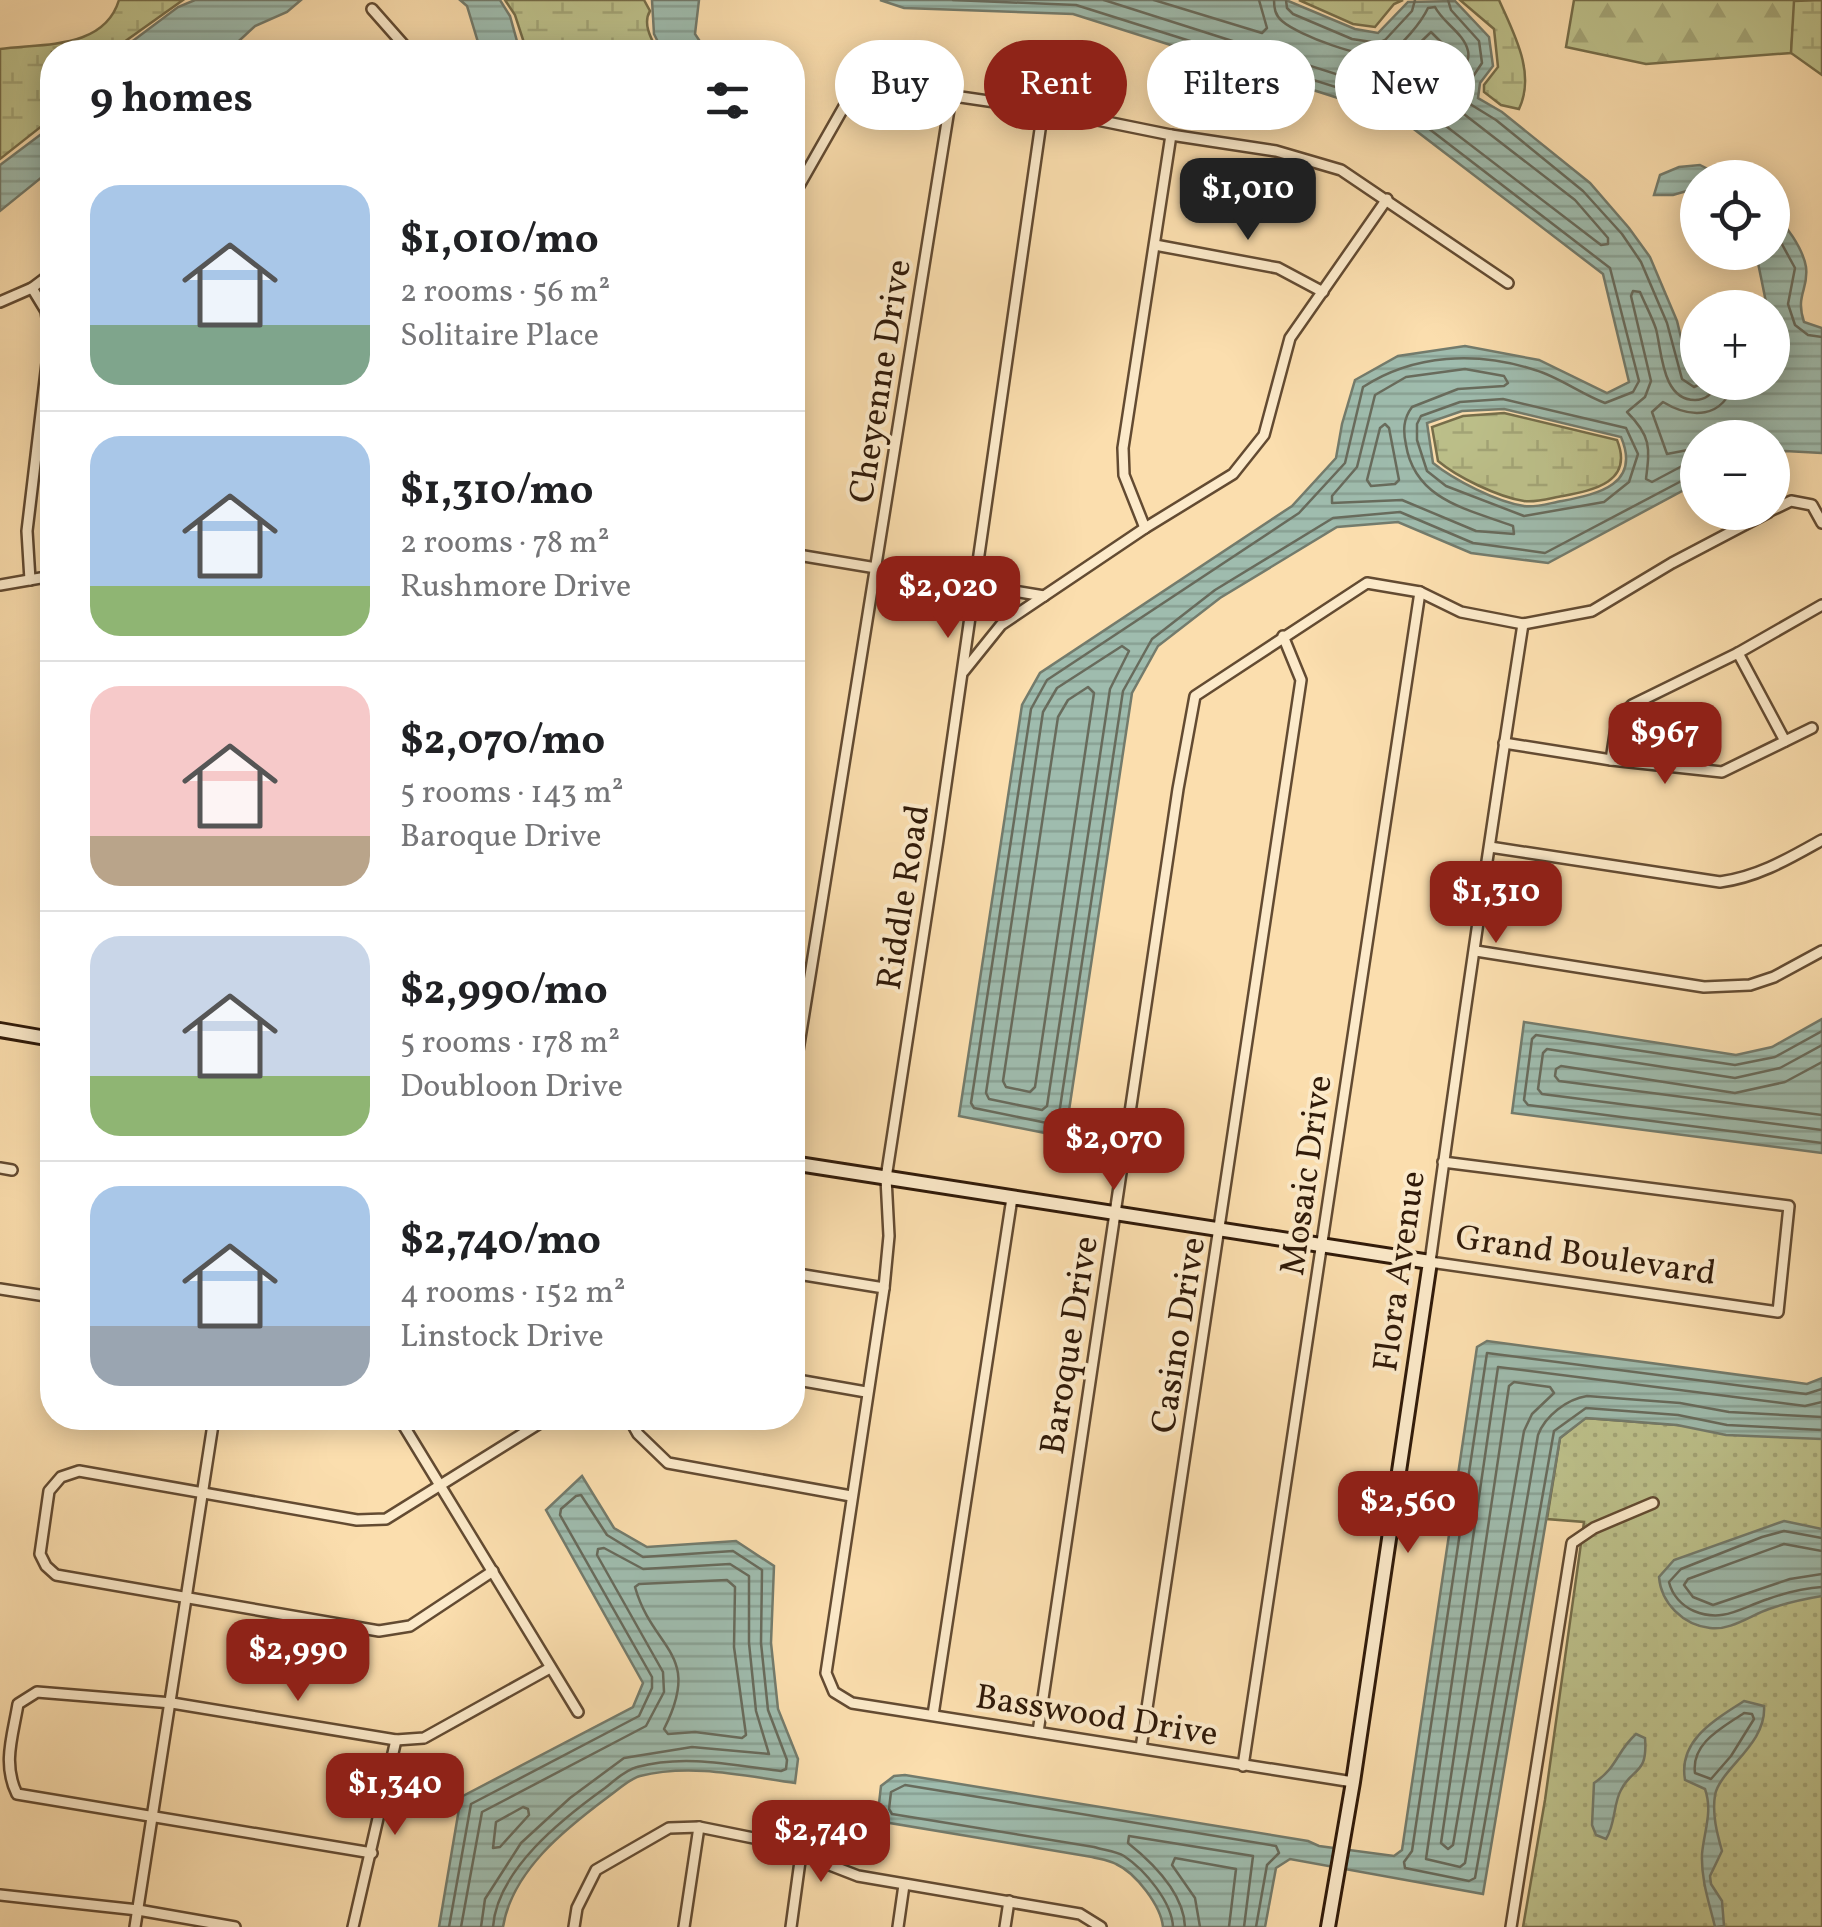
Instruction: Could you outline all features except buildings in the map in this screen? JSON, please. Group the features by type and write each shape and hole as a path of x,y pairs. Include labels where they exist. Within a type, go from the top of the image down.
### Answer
{"street":[{"path":"372,9 399,40"},
{"path":"805,175 835,122"},
{"path":"1127,126 1276,151 1341,170 1508,283"},
{"name":"Cheyenne Drive","path":"805,1010 946,130"},
{"name":"Riddle Road","path":"834,1692 826,1673 884,1288 889,1236 886,1178 1040,130"},
{"path":"1145,528 1124,475 1123,448 1171,135"},
{"path":"962,674 1002,625 1233,474 1264,435 1290,338 1387,199"},
{"path":"1155,245 1278,268 1324,292"},
{"path":"0,302 40,282"},
{"path":"32,288 40,302"},
{"path":"30,580 26,531 40,439"},
{"path":"1790,502 1812,504 1822,523"},
{"path":"1523,624 1592,612 1672,562 1735,530"},
{"path":"805,556 1044,596"},
{"path":"0,585 40,578"},
{"name":"Baroque Drive","path":"1038,1732 1195,696 1367,582 1420,592 1461,612 1523,624"},
{"name":"Mosaic Drive","path":"1244,1766 1420,592"},
{"path":"1611,760 1617,721 1632,705 1822,606"},
{"name":"Flora Avenue","path":"1328,1927 1353,1782 1523,624"},
{"name":"Casino Drive","path":"1141,1748 1300,680 1283,636"},
{"path":"1738,653 1785,741"},
{"path":"1504,744 1722,772 1812,728"},
{"path":"1490,847 1720,882 1768,870 1822,840"},
{"path":"1476,951 1704,987 1750,985 1774,977 1822,951"},
{"path":"0,1030 40,1037"},
{"name":"Grand Boulevard","path":"805,1165 1115,1215 1778,1312 1789,1206 1443,1162"},
{"path":"0,1168 12,1170"},
{"path":"933,1715 1012,1198"},
{"path":"805,1275 884,1288"},
{"path":"0,1289 40,1295"},
{"path":"805,1381 866,1392"},
{"path":"135,1927 212,1430"},
{"path":"406,1430 578,1712"},
{"path":"493,1572 410,1626 378,1631 56,1575 40,1554 50,1491 61,1477 79,1471 357,1520 386,1519 527,1430"},
{"path":"636,1430 668,1463 851,1496"},
{"path":"1511,1927 1572,1543 1594,1528 1653,1502"},
{"path":"372,1852 16,1794 7,1764 18,1704 37,1692 172,1703 396,1740 424,1738 550,1668"},
{"name":"Basswood Drive","path":"834,1692 852,1703 1353,1782"},
{"path":"354,1927 396,1740"},
{"path":"684,1927 699,1827"},
{"path":"574,1927 577,1908 596,1870 669,1828 699,1827 768,1841 858,1876 1080,1914 1101,1926"},
{"path":"791,1927 802,1854"},
{"path":"898,1927 904,1884"},
{"path":"0,1895 138,1910 235,1927"},
{"path":"1005,1927 1008,1901"}],"green space":[{"path":"119,0 183,0 127,40 73,40 100,28"},
{"path":"505,0 644,0 650,11 647,21 653,40 523,40"},
{"path":"1299,0 1403,0 1394,4 1375,27 1353,24"},
{"path":"1460,0 1499,0 1524,68 1524,95 1519,109 1501,105 1484,92 1484,85 1498,67 1494,29"},
{"path":"1574,0 1795,0 1791,53 1646,64 1566,47"},
{"path":"1822,0 1822,75 1791,53 1794,1"},
{"path":"40,45 40,127 0,159 0,49"},
{"path":"1504,413 1617,440 1621,454 1616,475 1598,487 1575,494 1528,501 1478,486 1438,461 1432,427 1463,416"},
{"path":"1585,1418 1822,1436 1822,1927 1523,1927 1584,1522 1547,1519 1560,1438"}],"water":[{"path":"195,0 301,0 287,12 255,26 240,40 134,40 178,7"},
{"path":"460,0 500,0 510,16 517,40 477,40 467,6"},
{"path":"652,0 699,0 695,34 699,40 657,40"},
{"path":"880,0 1286,0 1355,29 1378,33 1408,2 1455,1 1489,37 1493,66 1480,83 1478,98 1502,112 1590,183 1650,257 1680,333 1680,400 1790,400 1790,290 1764,290 1759,270 1790,270 1790,233 1804,260 1804,322 1822,328 1822,453 1790,451 1790,420 1680,420 1680,492 1548,563 1471,553 1398,522 1337,527 1220,598 1158,646 1132,693 1065,1137 959,1116 1022,705 1040,673 1292,506 1336,458 1355,380 1398,356 1465,346 1539,360 1607,393 1629,382 1603,274 1415,130 1475,130 1475,40 1335,40 1335,97 1315,91 1315,40 1155,40 1073,14 904,8","holes":["1504,409 1621,437 1626,453 1621,476 1602,490 1543,505 1513,504 1476,489 1433,463 1427,423 1462,411"]},
{"path":"40,135 40,179 0,211 0,165"},
{"path":"1679,167 1680,193 1654,195 1660,175"},
{"path":"1822,1019 1822,1153 1512,1113 1524,1022 1736,1055 1772,1047"},
{"path":"1487,1341 1807,1384 1822,1378 1822,1439 1726,1435 1677,1425 1586,1418 1560,1438 1483,1894 1290,1859 1276,1868 1265,1927 1163,1927 1146,1891 1124,1868 1110,1862 884,1822 878,1812 881,1786 894,1776 905,1775 1308,1841 1319,1846 1394,1856 1402,1850 1477,1347"},
{"path":"582,1476 614,1528 647,1547 736,1541 774,1566 771,1643 778,1709 798,1759 795,1783 698,1771 636,1777 543,1853 517,1888 503,1927 439,1927 461,1797 633,1707 643,1683 546,1510"},
{"path":"1784,1521 1822,1529 1822,1596 1775,1607 1718,1628 1691,1622 1669,1604 1659,1577 1674,1560"},
{"path":"1744,1701 1764,1706 1763,1720 1715,1795 1722,1851 1710,1876 1722,1901 1724,1926 1715,1927 1702,1864 1707,1797 1705,1789 1685,1780 1684,1766 1687,1753 1701,1733"},
{"path":"1636,1734 1645,1738 1644,1759 1621,1790 1606,1839 1596,1835 1592,1825 1594,1783"}]}
